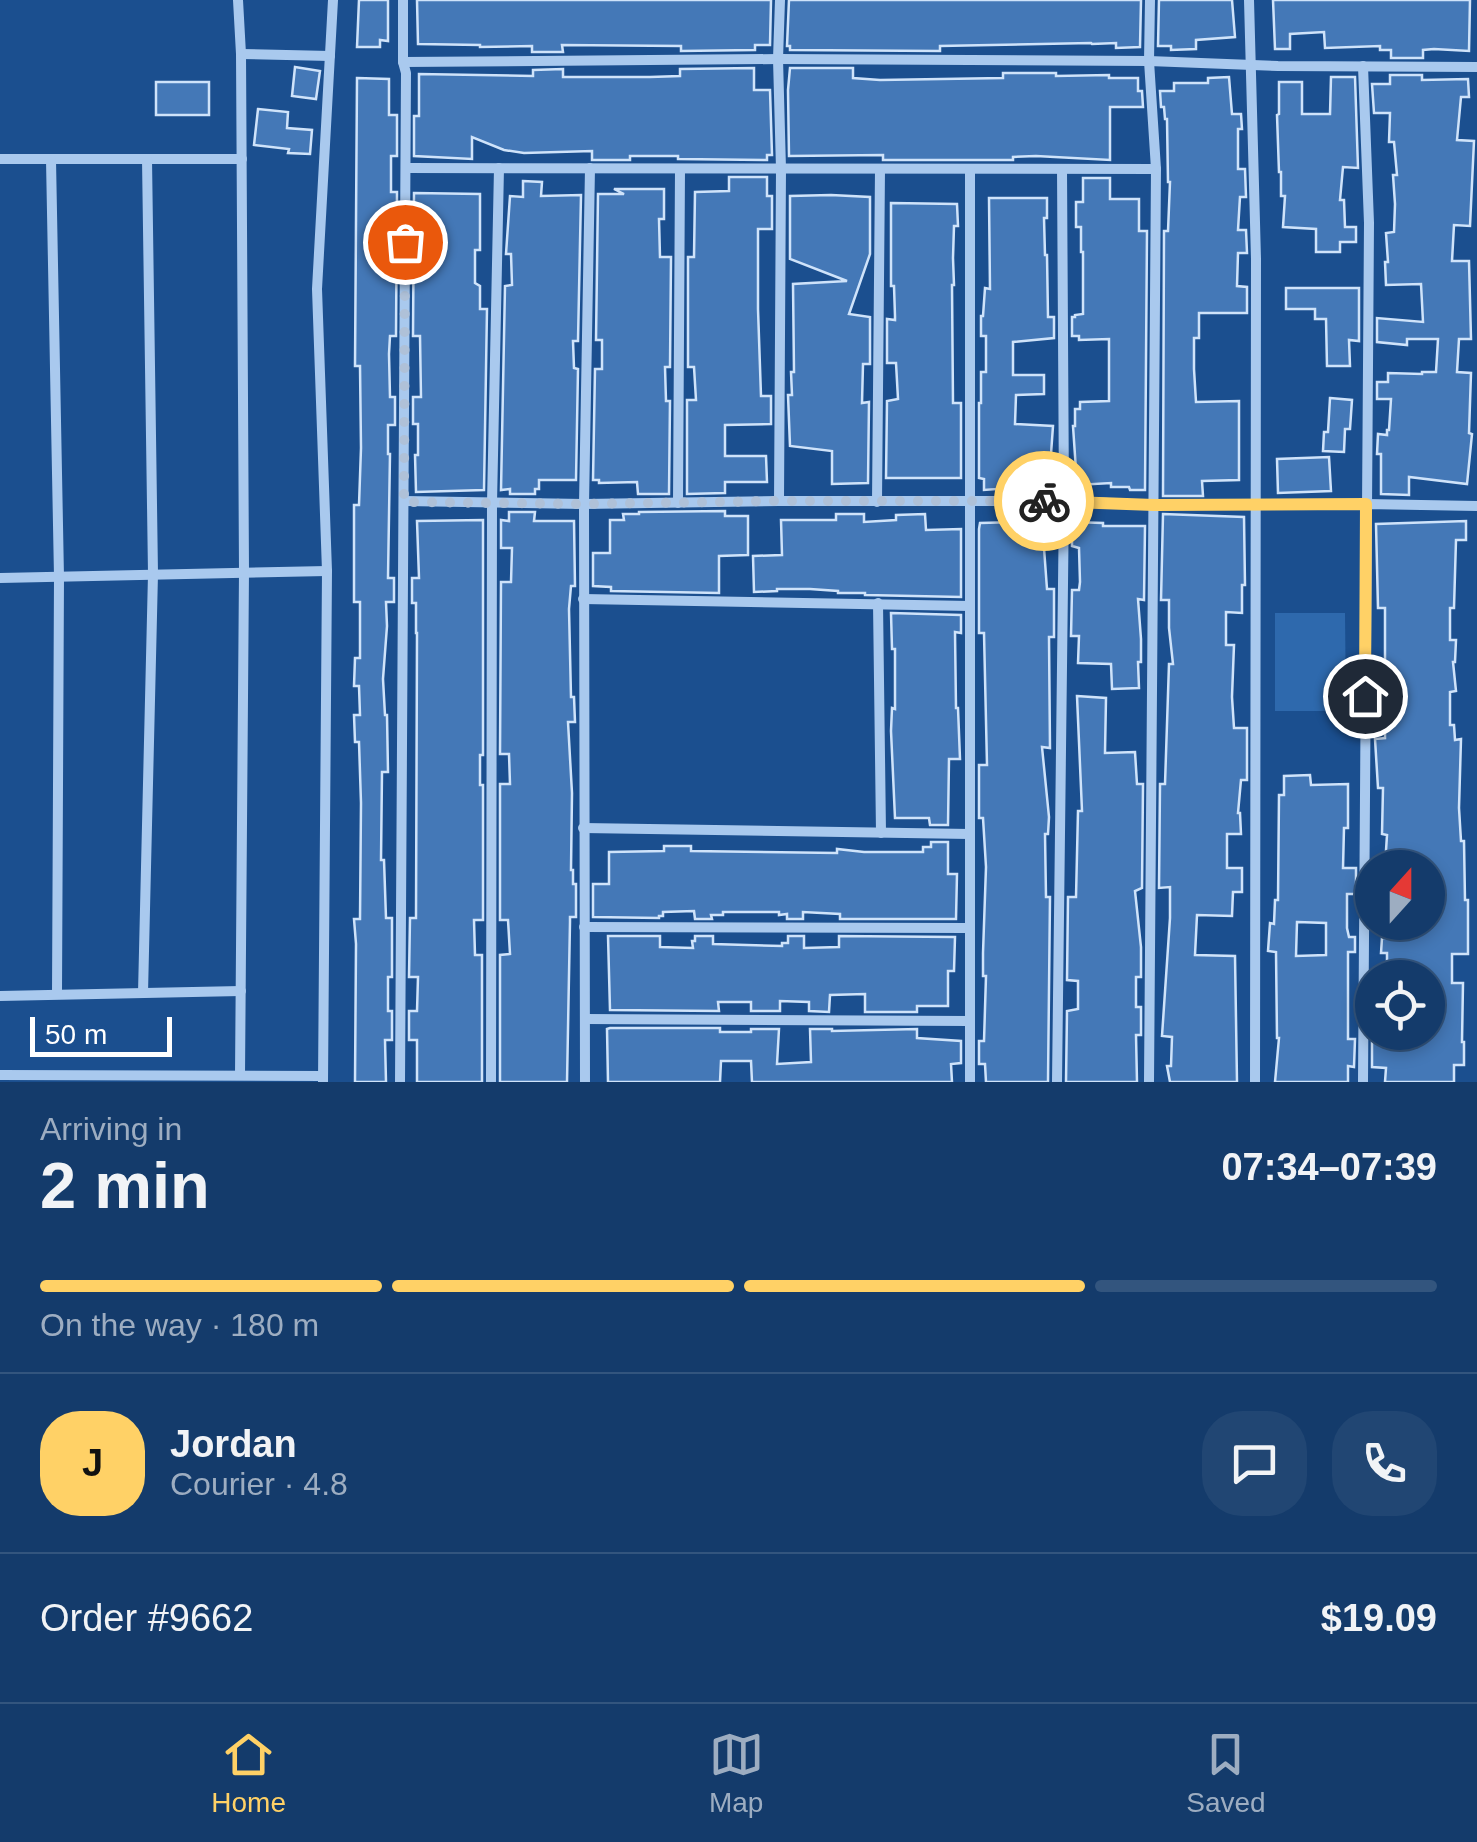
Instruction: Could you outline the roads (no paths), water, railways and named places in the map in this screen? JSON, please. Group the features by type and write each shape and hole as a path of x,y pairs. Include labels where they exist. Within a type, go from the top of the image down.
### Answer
{"street":[{"path":"238,0 244,571 240,1074"},
{"path":"0,1074 240,1074 323,1079 327,570 317,289 333,0"},
{"path":"400,1082 406,168 403,0"},
{"path":"779,501 780,0"},
{"path":"1149,1082 1156,169 1148,61 1150,0"},
{"path":"1250,0 1256,259 1255,1082"},
{"path":"241,54 330,56"},
{"path":"403,62 778,59 1477,67"},
{"path":"1363,66 1369,223 1363,1082"},
{"path":"0,159 242,159"},
{"path":"143,993 153,574 146,159"},
{"path":"51,160 59,577 56,994"},
{"path":"406,168 1156,169"},
{"path":"491,1082 492,503 499,168"},
{"path":"585,1082 583,599 590,168"},
{"path":"678,503 680,169"},
{"path":"878,502 880,169"},
{"path":"970,169 970,1082"},
{"path":"1057,1082 1064,501 1062,169"},
{"path":"404,502 1064,501 1477,506"},
{"path":"0,578 327,570"},
{"path":"583,599 970,606"},
{"path":"878,603 881,833"},
{"path":"583,828 970,834"},
{"path":"584,927 969,928"},
{"path":"0,996 242,991"},
{"path":"585,1019 969,1021"}]}
